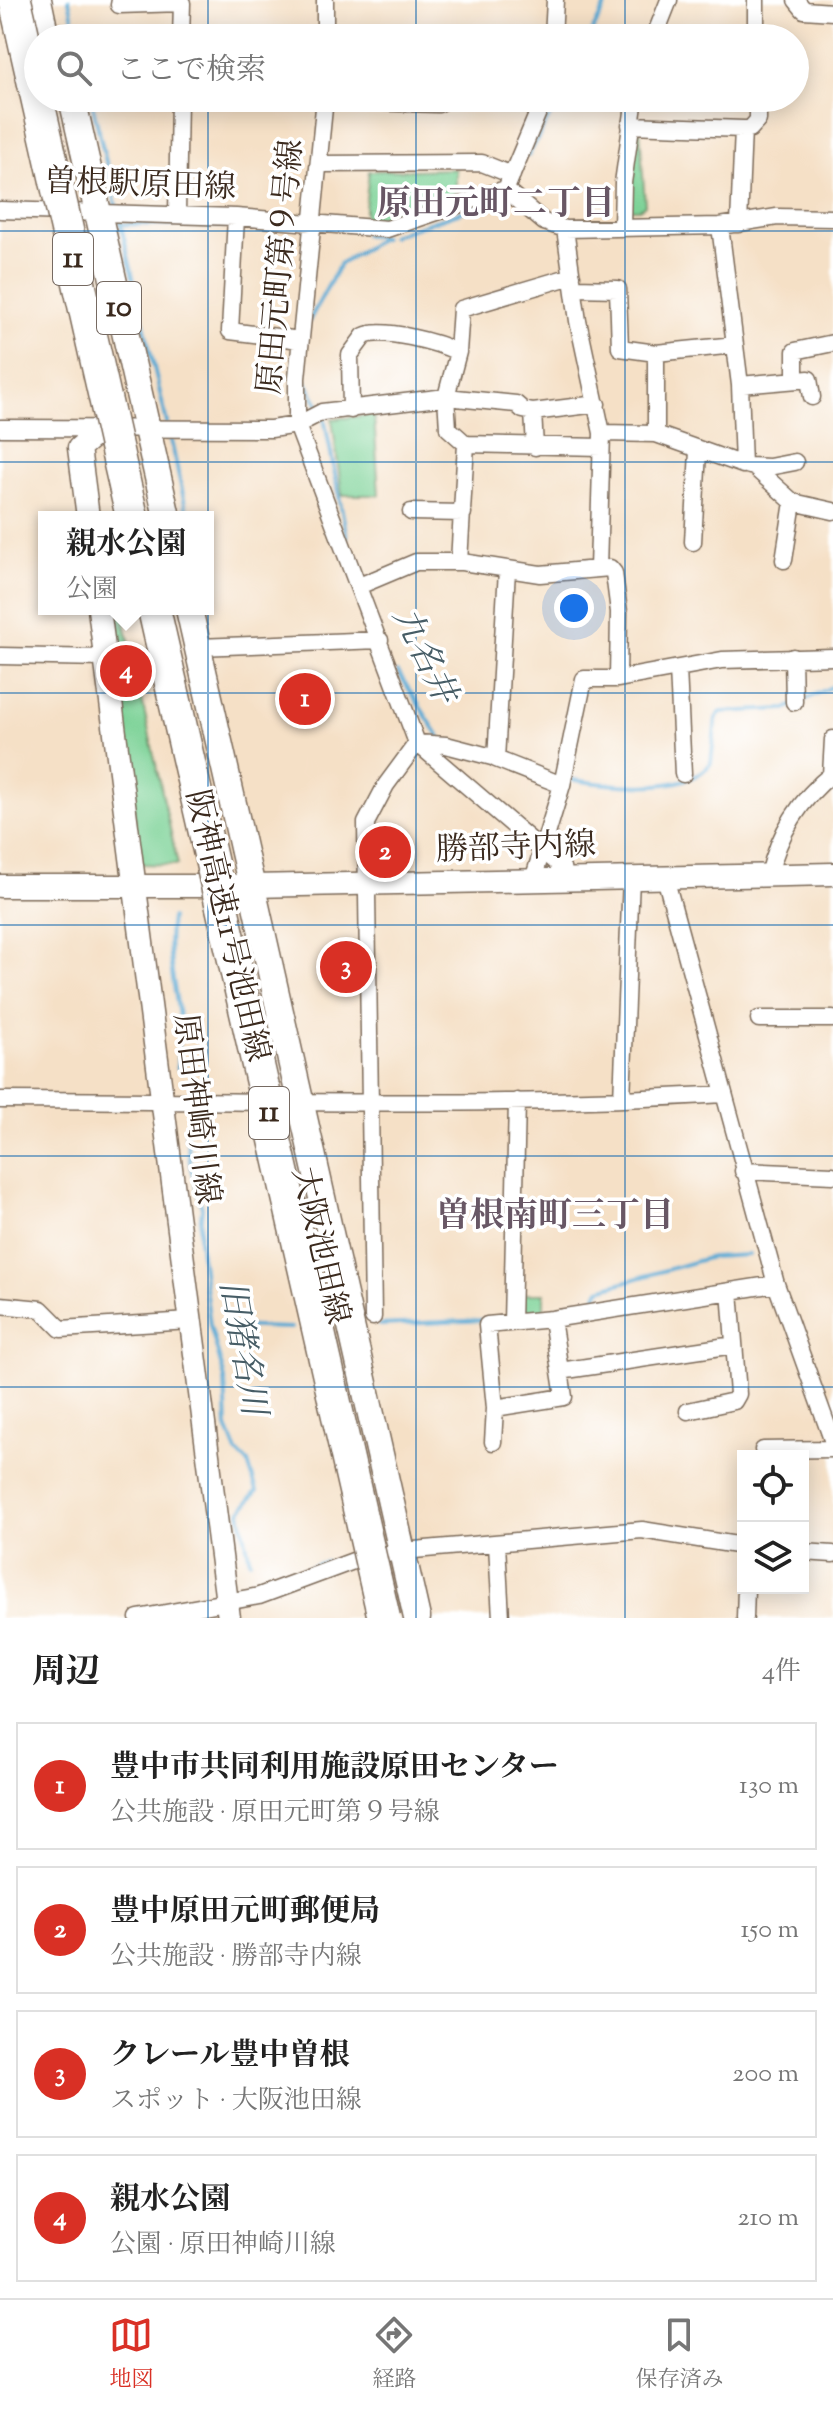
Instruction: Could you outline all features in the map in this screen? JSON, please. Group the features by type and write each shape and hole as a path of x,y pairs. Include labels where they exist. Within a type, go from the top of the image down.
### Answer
{"highway":[{"name":"11","path":"15,0 24,40"},
{"path":"35,0 40,24"},
{"name":"11","path":"40,112 131,511"},
{"name":"11","path":"60,112 151,511"},
{"name":"阪神高速11号池田線","path":"155,615 384,1618"},
{"name":"阪神高速11号池田線","path":"174,615 403,1618"}],"main road":[{"name":"10","path":"0,0 24,105"},
{"path":"50,0 55,24"},
{"name":"10","path":"26,112 117,511"},
{"name":"10","path":"76,112 102,212 166,511"},
{"name":"大阪池田線","path":"140,615 369,1618"},
{"name":"大阪池田線","path":"190,615 417,1618"}],"street":[{"path":"120,0 119,5 182,3 181,24"},
{"path":"325,0 325,24"},
{"path":"554,24 555,0"},
{"path":"660,24 669,0"},
{"path":"756,0 756,24"},
{"path":"796,0 804,10 833,12"},
{"path":"177,215 179,112"},
{"name":"原田元町第９号線","path":"324,112 300,340 297,425 417,743 562,867 564,879"},
{"path":"509,182 538,112"},
{"path":"622,227 632,112"},
{"path":"630,125 750,129 758,120 758,112"},
{"path":"739,224 743,129"},
{"path":"321,164 482,163 509,182 544,222 565,229 720,226 777,217 833,218"},
{"name":"曽根駅原田線","path":"0,210 131,212 236,223 387,229 509,182"},
{"path":"236,223 230,331 300,340"},
{"path":"720,226 749,466 793,502 833,511"},
{"path":"565,229 601,440 598,569"},
{"path":"735,345 656,353 620,348 618,289 573,282 461,309 458,352 446,397 448,428 466,444 535,447 656,434 698,451 749,466 795,462"},
{"path":"351,410 350,355 364,336 390,335 443,345 458,352"},
{"path":"795,380 795,351 833,343"},
{"path":"656,353 656,434"},
{"path":"740,385 809,379 812,397"},
{"path":"0,428 245,431 297,425 322,412 446,397 516,404 523,410 533,412 597,404"},
{"path":"533,412 535,447"},
{"path":"87,511 79,448 99,431"},
{"path":"459,562 466,444"},
{"path":"693,542 698,451"},
{"path":"784,560 793,502"},
{"path":"411,512 463,513"},
{"path":"359,586 416,562 459,562 560,574 610,568 614,573 619,612 618,679"},
{"path":"496,758 507,570"},
{"name":"原田神崎川線","path":"100,615 228,1609"},
{"path":"198,647 380,640"},
{"path":"0,656 105,658"},
{"path":"793,657 794,702"},
{"path":"533,880 562,785 584,679 618,679 722,660 833,657"},
{"path":"678,669 683,774"},
{"path":"769,875 790,819 832,774 833,739"},
{"path":"373,1317 367,1102 366,823 386,785 417,743 446,745 496,758 562,785"},
{"name":"勝部寺内線","path":"0,886 252,886 833,874"},
{"path":"665,877 776,1284 833,1442"},
{"path":"622,1099 631,878"},
{"path":"759,1019 833,1019"},
{"path":"0,1100 300,1103 622,1099 724,1094"},
{"path":"513,1319 517,1101"},
{"path":"743,1171 833,1175"},
{"path":"493,1442 495,1408 487,1325 513,1319 552,1319 776,1284"},
{"path":"688,1411 734,1401 738,1394 730,1291"},
{"path":"0,1305 41,1309 61,1329 190,1321"},
{"path":"495,1408 564,1397 552,1319"},
{"path":"560,1371 734,1345"},
{"path":"763,1450 833,1449"},
{"path":"138,1618 228,1609 356,1560 403,1551 642,1530 737,1545"},
{"path":"497,1544 501,1618"},
{"path":"809,1552 833,1554"},
{"path":"745,1618 746,1594"}],"green space":[{"path":"634,130 640,130 645,205 639,209 627,209"},
{"path":"456,169 456,198 399,218 364,218 369,171"},
{"path":"374,415 379,495 342,495 332,419"},
{"path":"108,615 123,615 178,865 141,864"},
{"path":"519,1294 544,1294 544,1311 518,1314"}],"waterway":[{"path":"69,0 74,24"},
{"name":"九名井","path":"596,24 608,0"},
{"path":"94,112 117,209"},
{"name":"九名井","path":"528,156 552,112"},
{"name":"九名井","path":"391,236 481,205"},
{"path":"119,217 167,423"},
{"path":"122,224 233,226"},
{"path":"365,235 383,237"},
{"name":"九名井","path":"309,321 340,264 383,237"},
{"name":"九名井","path":"304,379 319,406"},
{"name":"九名井","path":"324,417 347,537"},
{"path":"169,432 187,511"},
{"name":"九名井","path":"398,672 440,738"},
{"name":"九名井","path":"568,779 644,786 684,780 711,763 716,718 721,712 786,709 831,687"},
{"name":"旧猪名川","path":"171,918 170,958 180,1025 178,1069"},
{"name":"旧猪名川","path":"186,1132 191,1168 202,1208 199,1239 210,1325 225,1379 227,1427 237,1452 248,1463 257,1491 240,1512 250,1561"},
{"path":"577,1308 593,1303 600,1289 711,1257 749,1255"},
{"path":"380,1325 486,1320"},
{"path":"228,1326 291,1328"},
{"path":"270,1583 325,1561"}],"place":[{"name":"親水公園","path":"126,671"},
{"name":"豊中市共同利用施設原田センター","path":"305,699"},
{"name":"豊中原田元町郵便局","path":"385,852"},
{"name":"クレール豊中曽根","path":"346,967"}],"district":[{"name":"原田元町二丁目","path":"496,205"},
{"name":"曽根南町三丁目","path":"555,1217"}]}
